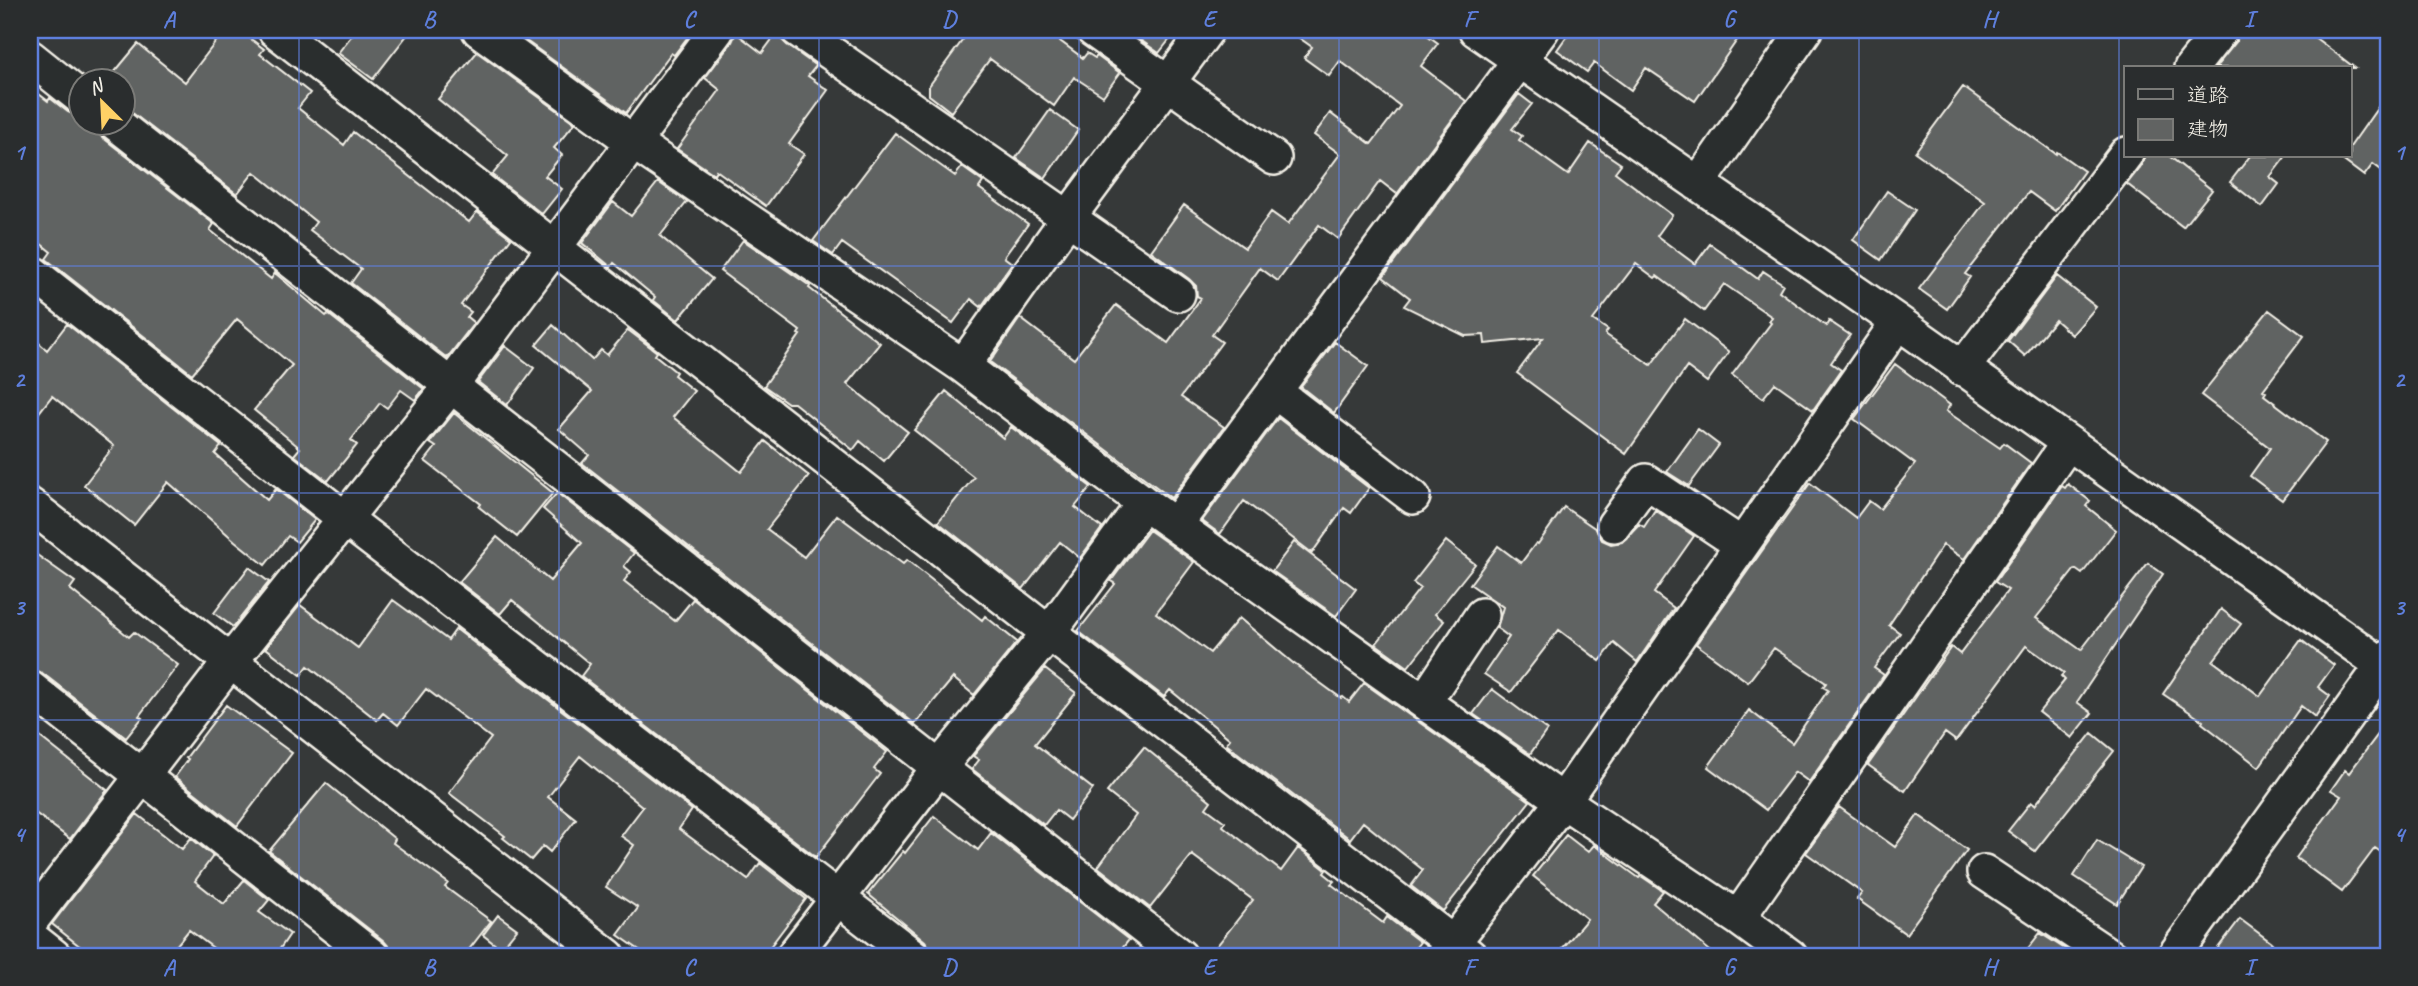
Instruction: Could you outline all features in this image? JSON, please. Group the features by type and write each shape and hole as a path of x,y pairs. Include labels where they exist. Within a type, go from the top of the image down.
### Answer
{"street":[{"path":"275,30 1455,952 1898,322"},
{"path":"479,30 633,142 963,366 1144,503 1563,801 1790,956"},
{"path":"30,922 230,662 450,387 718,30"},
{"path":"798,30 1178,294"},
{"path":"1093,30 1274,158"},
{"path":"963,366 1167,81 1207,30"},
{"path":"1476,30 2387,664 2174,956"},
{"path":"1176,524 1542,30"},
{"path":"1698,184 1805,30"},
{"path":"2193,66 2221,30"},
{"path":"30,57 66,85"},
{"path":"132,136 1180,956"},
{"path":"1962,369 2124,157"},
{"path":"30,271 344,518 913,956"},
{"path":"1274,391 1413,496"},
{"path":"1738,918 2068,443"},
{"path":"1614,525 1646,481 1742,545"},
{"path":"793,956 938,769 1049,633 1144,503"},
{"path":"30,505 608,956"},
{"path":"1424,702 1482,615"},
{"path":"30,688 372,956"},
{"path":"1984,872 2110,956"},
{"path":"30,937 54,956"}],"building":[{"path":"225,30 239,30 264,49 260,54 310,93 298,108 344,145 353,132 469,222 477,212 511,238 461,305 471,312 467,317 474,323 447,358 351,283 361,269 310,230 316,222 254,172 237,194 136,116 136,66 120,66 138,44 185,82"},
{"path":"356,30 411,30 373,79 338,53"},
{"path":"511,30 693,30 674,55 671,53 626,113"},
{"path":"779,30 781,39 787,45 816,66 808,76 828,90 789,144 804,154 766,206 716,170 714,174 677,149 720,90 705,78 736,33 762,53"},
{"path":"970,30 1045,30 1083,58 1087,53 1095,58 1097,56 1120,73 1103,96 1074,77 1054,106 990,59 951,112 929,95 929,86"},
{"path":"1126,30 1157,30 1170,39 1159,53"},
{"path":"1288,30 1420,30 1438,43 1421,66 1466,101 1397,194 1380,181 1338,239 1319,225 1278,281 1260,268 1212,335 1222,342 1181,397 1224,427 1171,498 990,362 1020,318 1074,359 1116,305 1168,343 1201,298 1197,296 1196,286 1189,279 1151,251 1184,205 1245,248 1271,212 1288,224 1340,154 1314,135 1330,113 1371,144 1400,106 1340,61 1329,76 1304,58 1312,47"},
{"path":"1571,30 1744,30 1695,101 1646,68 1631,90 1594,63 1587,72 1557,50"},
{"path":"2240,30 2305,30 2355,68 2217,66 2236,42"},
{"path":"477,52 575,123 554,148 562,155 545,176 562,189 542,214 492,175 508,156 438,99"},
{"path":"30,87 66,110 66,136 101,136 214,224 210,230 271,279 275,273 326,316 328,314 424,389 415,400 401,390 387,408 380,403 351,440 357,445 328,481 294,455 300,448 254,410 292,365 237,319 192,374 46,259 51,252 30,235"},
{"path":"1963,87 2084,171 2055,211 2029,192 1965,274 1970,277 1947,309 1919,289 1985,202 1915,152"},
{"path":"2388,93 2388,175 2373,164 2364,176 2341,159 2352,158 2352,144"},
{"path":"1519,94 1532,104 1512,129 1522,136 1519,140 1568,175 1590,143 1621,164 1615,172 1672,215 1657,236 1695,264 1710,244 1758,279 1763,271 1783,284 1779,291 1826,326 1829,321 1850,335 1831,363 1841,370 1813,410 1775,383 1763,398 1732,375 1771,323 1769,321 1772,317 1724,284 1704,311 1636,264 1593,320 1608,330 1605,334 1651,365 1685,319 1729,352 1707,382 1687,367 1626,454 1517,373 1543,338 1485,344 1484,335 1465,336 1404,306 1410,298 1383,277"},
{"path":"1050,110 1078,130 1045,178 1016,158"},
{"path":"895,133 955,176 962,167 983,182 979,188 1028,224 1004,257 1012,263 981,307 971,299 953,323 842,243 833,255 813,241"},
{"path":"2144,158 2172,158 2212,190 2183,227 2127,184"},
{"path":"2248,158 2284,158 2270,177 2279,184 2262,207 2230,182"},
{"path":"658,182 687,202 660,236 712,279 678,320 614,263 611,267 582,243 613,202 631,216"},
{"path":"1887,191 1915,210 1881,260 1853,240"},
{"path":"743,240 810,286 809,288 880,343 847,384 908,432 884,461 860,441 853,450 794,403 788,403 764,386 800,335 800,331 720,271"},
{"path":"2057,276 2096,307 2072,335 2055,320 2025,356 2008,341"},
{"path":"2269,310 2304,336 2263,390 2266,392 2264,395 2326,442 2282,500 2250,476 2270,448 2201,395"},
{"path":"67,324 221,446 215,454 267,500 276,489 315,520 297,542 288,536 265,565 168,482 134,525 84,485 114,446 52,396 30,424 30,335 47,350"},
{"path":"553,325 592,360 601,350 607,355 628,330 657,352 655,355 694,391 673,417 741,472 765,441 809,476 767,529 804,557 837,515 903,564 907,560 982,620 985,616 1017,642 974,695 953,678 915,724 582,463 589,455 559,429 592,391 536,345"},
{"path":"1335,342 1368,366 1334,413 1301,387"},
{"path":"505,346 534,368 507,405 478,382"},
{"path":"1895,364 1950,405 1946,411 2000,448 2004,443 2031,463 1964,559 1943,545 1889,625 1900,633 1874,668 1884,675 1809,782 1795,772 1766,810 1708,767 1749,710 1792,743 1828,690 1823,687 1826,683 1774,648 1748,682 1696,644 1810,483 1856,518 1869,501 1880,509 1915,464 1854,419"},
{"path":"946,391 1003,438 1011,427 1091,487 1075,507 1102,528 1080,558 1060,542 1023,589 938,522 974,477 914,430"},
{"path":"454,413 553,493 517,537 479,507 481,504 425,461 436,447 430,443"},
{"path":"1278,418 1369,488 1351,513 1344,508 1312,553 1244,501 1220,534 1202,521"},
{"path":"1698,429 1719,445 1689,486 1667,472"},
{"path":"2068,484 2090,501 2086,506 2116,530 2082,574 2075,569 2036,618 2081,650 2148,563 2163,574 2077,702 2092,713 2072,738 2039,712 2065,680 2061,676 2064,673 2026,646 1956,741 1945,733 1905,791 1868,765 1951,647 1960,654 2008,590 1995,582 2062,486 2065,488"},
{"path":"557,493 634,553 624,566 631,572 624,581 675,621 693,599 887,752 874,769 880,774 816,857 581,676 590,664 512,600 500,614 459,582 497,537 550,581 582,543 543,509"},
{"path":"1564,507 1596,529 1602,540 1611,544 1622,542 1639,524 1644,527 1655,510 1694,536 1654,593 1674,608 1637,662 1614,643 1600,661 1559,630 1511,692 1484,674 1509,637 1497,628 1503,607 1470,584 1498,546 1521,563"},
{"path":"1149,530 1194,562 1156,613 1210,653 1239,618 1341,698 1349,702 1364,683 1530,801 1443,911 1411,886 1423,870 1363,822 1350,839 1226,744 1230,739 1170,690 1164,697 1078,631 1115,584 1111,581"},
{"path":"1446,541 1475,564 1435,614 1444,621 1408,667 1376,644 1420,588 1413,583"},
{"path":"1294,542 1356,589 1336,616 1272,571"},
{"path":"30,550 75,582 70,589 129,637 134,632 178,665 139,716 142,718 126,738 42,673 30,669"},
{"path":"249,567 269,582 233,627 214,613"},
{"path":"393,600 448,640 456,629 692,810 679,829 748,880 760,863 806,899 763,956 648,956 618,935 638,908 606,887 634,845 621,836 643,807 580,756 548,797 576,819 550,852 543,846 531,860 503,838 505,836 449,793 491,738 426,689 398,725 383,713 377,720 308,666 301,675 266,648 300,605 358,648"},
{"path":"2221,609 2241,624 2213,661 2260,696 2301,640 2334,665 2318,687 2330,696 2315,717 2301,706 2259,767 2202,723 2203,721 2163,694"},
{"path":"1045,669 1076,693 1035,744 1093,789 1069,820 1056,810 1044,825 972,769 979,760 973,756"},
{"path":"1492,689 1547,730 1530,754 1473,714"},
{"path":"226,705 292,753 237,826 175,777"},
{"path":"2388,721 2388,857 2375,848 2342,892 2296,858 2341,796 2331,790 2345,770 2349,773"},
{"path":"30,729 107,790 70,839 30,809"},
{"path":"2092,733 2114,751 2035,851 2008,831 2031,802 2035,805"},
{"path":"1144,747 1211,801 1206,808 1225,822 1223,826 1281,871 1298,848 1326,870 1324,873 1334,881 1331,884 1383,923 1387,917 1420,942 1409,956 1209,956 1253,900 1192,855 1150,908 1098,867 1136,815 1107,792"},
{"path":"326,783 395,839 393,843 448,883 445,887 491,921 464,956 391,956 390,948 384,941 269,851"},
{"path":"1839,807 1895,847 1918,815 1967,850 1906,934 1857,899 1862,893 1806,853"},
{"path":"137,814 182,849 191,838 213,856 195,881 224,904 244,880 269,900 259,912 290,934 275,956 224,956 189,930 168,956 92,956 52,924"},
{"path":"934,816 978,850 991,833 1129,940 1116,956 932,956 925,941 868,894"},
{"path":"1566,835 1588,852 1594,845 1639,878 1641,876 1663,891 1653,903 1716,956 1556,956 1587,919 1533,876"},
{"path":"2097,840 2141,867 2117,904 2074,876"},
{"path":"498,915 517,929 501,949 483,935"},
{"path":"2240,919 2272,943 2262,956 2212,956"},
{"path":"2040,933 2076,956 2022,956"}]}
